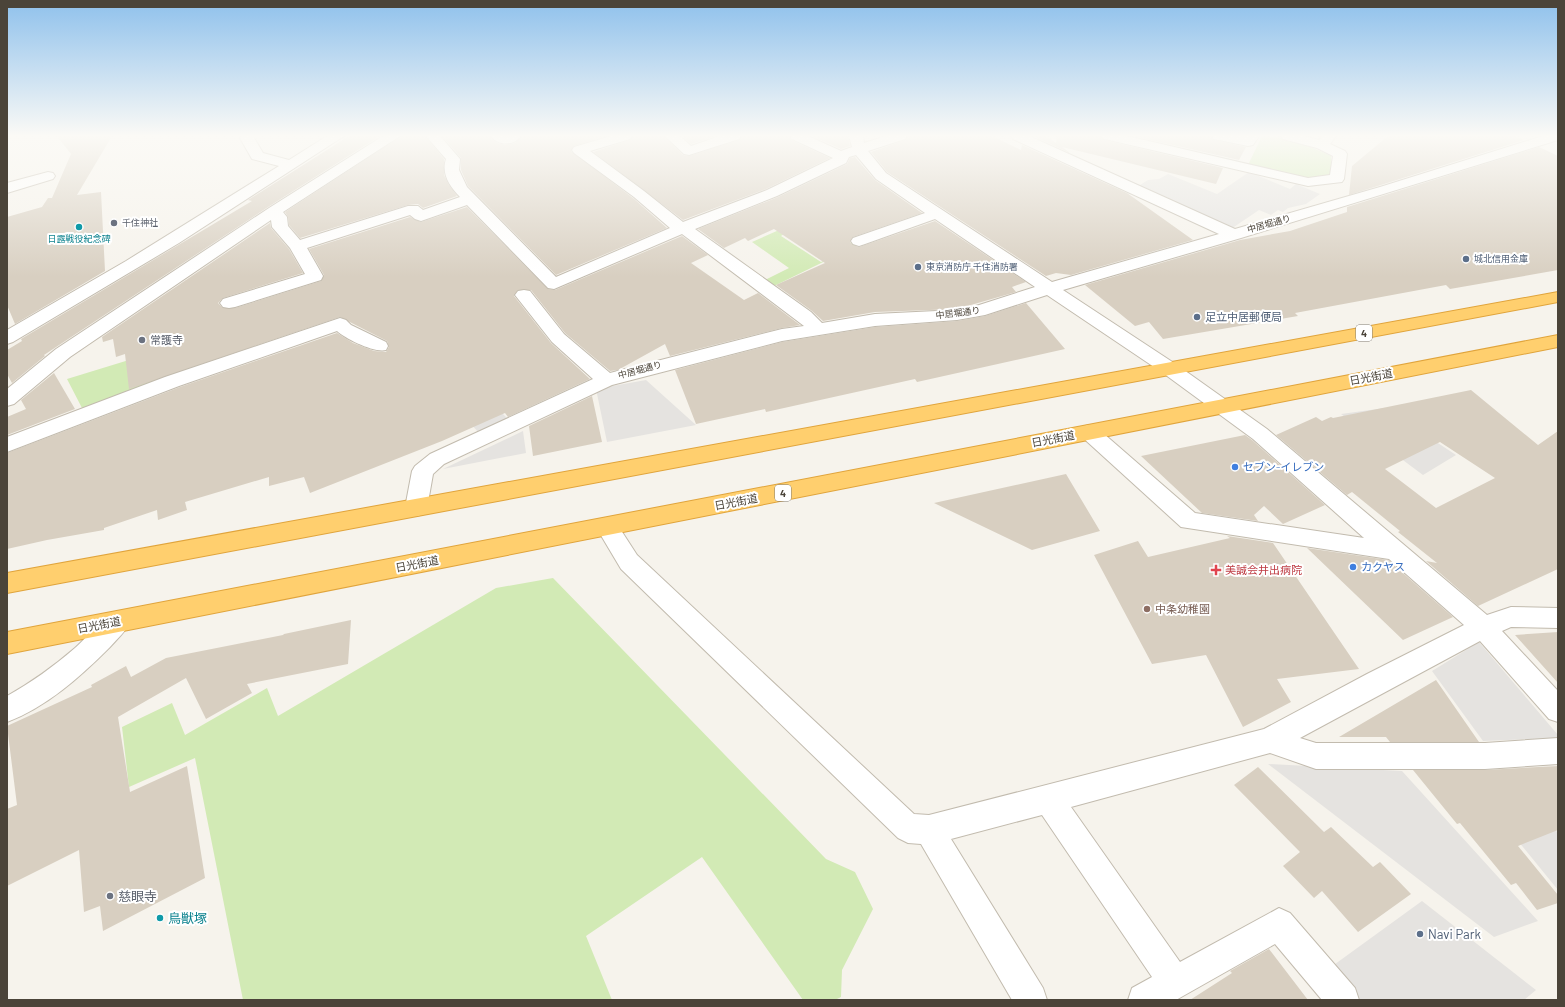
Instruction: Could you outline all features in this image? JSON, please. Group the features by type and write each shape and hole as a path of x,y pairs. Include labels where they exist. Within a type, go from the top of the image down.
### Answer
{"highway":[{"name":"4","path":"7,583 1558,296"},
{"name":"日光街道","path":"7,643 1558,341"}],"street":[{"path":"7,188 24,183"},
{"path":"7,338 162,248 263,183"},
{"path":"7,399 63,352 274,210 317,183"},
{"path":"456,183 554,284 793,183"},
{"path":"624,183 682,229 805,316 818,329"},
{"path":"892,183 939,213 1170,369 1260,434 1483,627 1558,710"},
{"path":"1122,183 1234,234"},
{"path":"1354,183 1385,190"},
{"name":"中居堀通り","path":"416,508 423,471 437,459 606,380 782,335 874,320 979,311 1050,288 1408,183"},
{"path":"297,246 414,209 421,216 470,199"},
{"path":"229,303 315,276 297,246 280,226 279,217 274,210"},
{"path":"859,241 939,213"},
{"path":"524,295 558,338 606,380"},
{"path":"7,445 76,416 269,347 340,324 345,329 379,346"},
{"path":"1089,432 1189,521 1395,551"},
{"path":"607,527 629,562 908,828 929,830 1048,798 1110,784 1270,740 1376,682 1483,627 1511,618 1558,618"},
{"path":"7,710 48,686 85,655 119,621"},
{"path":"1270,740 1316,756 1485,756 1558,751"},
{"path":"1048,798 1175,983"},
{"path":"929,830 1031,1000"},
{"path":"1144,1000 1279,924 1343,1000"}],"green space":[{"path":"827,228 856,246 770,288 761,282 789,268 752,242 779,230 784,234 781,236 821,262 835,255"},
{"path":"185,339 193,370 82,408 67,379 168,348"},
{"path":"553,578 826,859 855,872 873,909 842,970 841,997 835,1000 803,1000 702,857 586,936 612,1000 243,1000 195,758 129,787 122,727 172,703 185,735 267,688 278,716 496,588"}],"shaded area":[{"path":"1143,183 1190,183 1217,194 1233,183 1276,183 1290,189 1296,184 1320,194 1306,204 1288,208 1283,212 1278,210 1271,215 1259,210 1231,229 1137,187"},
{"path":"646,380 696,425 607,442 596,389"},
{"path":"496,407 509,420 481,435 468,421"},
{"path":"1385,408 1456,455 1423,475 1341,414"},
{"path":"523,431 526,453 443,469"},
{"path":"1479,642 1558,735 1558,738 1483,741 1432,671"},
{"path":"1268,764 1402,771 1538,921 1494,937"},
{"path":"1501,770 1558,833 1558,890 1461,771"},
{"name":"Navi Park","path":"1422,901 1536,990 1524,1000 1359,1000 1331,967"}],"building":[{"path":"58,183 84,183 77,195 101,192 105,271 15,324 7,305 7,217 42,207 48,198 52,198"},
{"path":"275,183 306,183 44,355 45,356 12,383 7,374 7,350 22,341 21,339 252,201 248,200"},
{"path":"329,183 448,183 457,196 423,208 418,204 408,205 300,238 289,225 288,217 285,212"},
{"path":"467,183 613,183 667,228 556,275"},
{"path":"634,183 778,183 766,189 683,220"},
{"path":"807,183 879,183 922,213 853,237 850,242 853,245 859,247 935,221 1026,282 1012,287 1016,292 957,309 875,312 823,321 812,311 776,285 825,263 774,229 748,241 745,238 724,248 698,229 778,197"},
{"path":"904,183 1105,183 1127,193 1193,240 1071,275 1056,273 1046,276"},
{"path":"1350,183 1387,183 1349,195"},
{"path":"1424,183 1558,183 1558,270 1450,289 1446,285 1295,313 1298,316 1163,339 1149,322 1135,326 1085,285 1240,240 1290,231 1347,212 1347,207"},
{"path":"467,207 548,289 555,290 682,236 708,255 691,263 744,300 758,293 800,325 782,328 670,356 665,344 618,370 610,371 565,333 531,290 518,290 514,296 551,343 590,379 508,417 505,413 442,441 310,493 304,477 269,486 269,477 185,502 187,510 158,520 157,510 104,528 104,530 7,549 7,453 180,387 337,333 353,343 374,351 386,352 389,347 387,341 340,317 129,389 125,354 116,357 113,339 103,342 102,337 270,223 271,228 289,249 303,273 223,298 218,303 223,308 235,308 321,281 324,275 309,249 410,217 421,222"},
{"path":"1026,303 1065,349 917,382 915,379 766,412 765,409 696,424 675,370 782,342 875,327 957,321 985,316"},
{"path":"54,373 75,409 7,435 7,417 26,409 21,400"},
{"path":"1471,390 1538,445 1558,431 1558,569 1478,606 1426,561 1437,563 1398,532 1400,531 1352,492 1347,495 1276,435 1316,417 1322,421 1331,417 1333,418","holes":["1440,442 1495,478 1436,508 1385,469"]},
{"path":"592,396 602,442 533,456 529,426"},
{"path":"1245,435 1325,505 1283,524 1264,506 1254,515 1258,521 1202,513 1141,456"},
{"path":"1066,474 1100,531 1032,550 934,503"},
{"path":"1227,536 1273,543 1359,669 1277,679 1291,702 1243,727 1206,655 1152,664 1094,555 1138,541 1148,557 1230,538"},
{"path":"1307,548 1388,560 1453,617 1403,640"},
{"path":"351,620 348,664 247,684 252,693 206,719 186,678 118,717 130,792 187,766 205,878 103,931 100,906 84,912 79,850 7,886 7,809 17,805 7,726 92,687 91,685 126,666 131,677 166,658"},
{"path":"1558,632 1558,683 1515,635"},
{"path":"1436,680 1479,742 1390,742 1386,737 1339,737"},
{"path":"1558,766 1558,830 1518,846 1558,895 1558,903 1537,910 1516,883 1511,885 1460,823 1457,824 1413,770 1485,770"},
{"path":"1258,767 1324,832 1331,827 1373,867 1380,862 1411,894 1358,932 1322,891 1314,898 1283,866 1300,852 1234,785"},
{"path":"1269,949 1308,1000 1190,1000 1232,973 1230,971"}],"place":[{"name":"千住神社","path":"114,223"},
{"name":"日露戦役紀念碑","path":"79,227"},
{"name":"城北信用金庫","path":"1466,259"},
{"name":"東京消防庁 千住消防署","path":"918,267"},
{"name":"足立中居郵便局","path":"1197,317"},
{"name":"常護寺","path":"142,340"},
{"name":"セブン-イレブン","path":"1235,467"},
{"name":"カクヤス","path":"1353,567"},
{"name":"美誠会井出病院","path":"1216,570"},
{"name":"中条幼稚園","path":"1147,609"},
{"name":"慈眼寺","path":"110,896"},
{"name":"鳥獣塚","path":"160,918"},
{"name":"Navi Park","path":"1420,934"}]}
